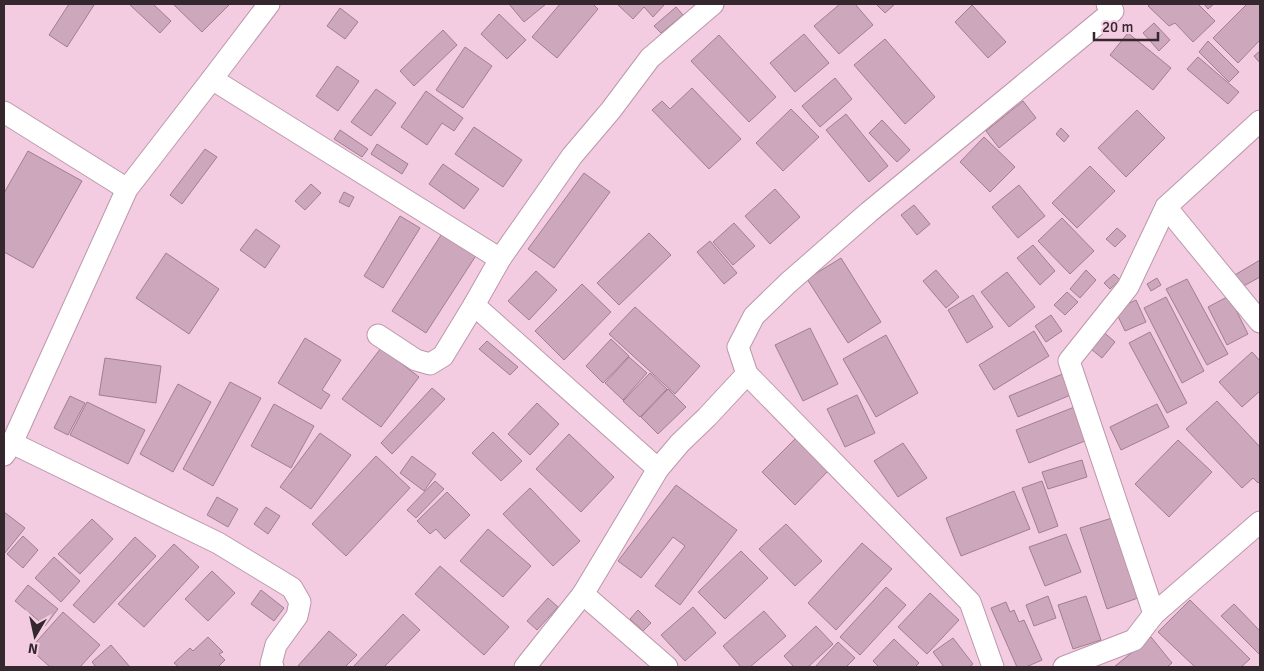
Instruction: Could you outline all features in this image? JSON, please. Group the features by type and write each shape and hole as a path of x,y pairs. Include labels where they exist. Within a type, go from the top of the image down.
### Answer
{"street":[{"path":"268,4 128,189 8,449 218,543 292,588 300,602 298,616 276,645 271,664 273,667"},
{"path":"378,335 416,360 430,364 442,356 500,259 572,156 611,110 650,58 713,4"},
{"path":"993,667 970,602 747,374 738,347 754,316 788,283 982,118 1113,11 1107,4"},
{"path":"212,79 500,259"},
{"path":"4,112 128,189"},
{"path":"1154,614 1069,362 1128,287 1166,207 1260,121"},
{"path":"1166,207 1260,322"},
{"path":"474,305 658,469"},
{"path":"525,667 583,594 658,469 680,443 747,374"},
{"path":"1064,667 1134,640 1154,614 1260,522"},
{"path":"583,594 667,667"}],"building":[{"path":"69,4 94,5 67,47 49,35"},
{"path":"129,4 153,4 171,21 160,33"},
{"path":"173,4 230,4 202,32"},
{"path":"509,4 546,4 524,22"},
{"path":"560,4 593,4 598,9 557,58 532,37"},
{"path":"617,4 665,4 653,17 644,7 633,19"},
{"path":"840,4 855,4 873,25 839,54 814,26"},
{"path":"876,4 895,4 885,13"},
{"path":"1151,4 1198,4 1215,21 1193,42 1175,23 1169,26 1148,6"},
{"path":"1204,4 1214,4 1208,9"},
{"path":"1247,4 1260,4 1260,40 1238,63 1213,38"},
{"path":"972,5 1006,42 988,58 955,22"},
{"path":"676,7 683,15 661,33 654,26"},
{"path":"340,8 358,22 345,39 327,26"},
{"path":"499,14 526,40 507,59 481,34"},
{"path":"1154,23 1170,40 1159,51 1143,33"},
{"path":"443,30 457,45 414,86 400,71"},
{"path":"1128,33 1171,68 1153,90 1110,55"},
{"path":"804,34 829,63 795,92 770,63"},
{"path":"719,35 776,97 749,122 691,61"},
{"path":"885,39 935,97 905,124 854,65"},
{"path":"1208,41 1239,72 1229,82 1199,52"},
{"path":"465,47 492,66 463,108 436,90"},
{"path":"1260,51 1260,63 1254,56"},
{"path":"1198,57 1239,92 1228,104 1187,69"},
{"path":"337,66 359,81 338,111 316,96"},
{"path":"835,78 852,99 820,127 802,106"},
{"path":"692,88 741,139 709,169 652,110 662,101 670,109"},
{"path":"376,89 396,103 371,136 351,122"},
{"path":"426,91 463,118 454,131 442,123 427,145 401,127"},
{"path":"1023,101 1036,118 999,148 986,131"},
{"path":"791,109 819,137 783,171 756,143"},
{"path":"1137,110 1165,138 1126,177 1098,148"},
{"path":"846,114 888,166 869,182 826,130"},
{"path":"882,120 910,150 897,162 869,133"},
{"path":"474,127 522,160 503,187 455,154"},
{"path":"1061,128 1069,136 1064,142 1056,134"},
{"path":"340,130 368,149 362,157 334,139"},
{"path":"984,137 1015,167 990,192 960,162"},
{"path":"377,144 408,164 402,174 371,154"},
{"path":"205,149 217,157 182,204 170,195"},
{"path":"28,151 82,181 33,268 4,252 4,193"},
{"path":"443,164 479,189 464,209 429,184"},
{"path":"1090,166 1115,191 1077,228 1052,203"},
{"path":"584,173 610,192 554,268 528,249"},
{"path":"311,184 321,193 305,210 295,201"},
{"path":"1019,185 1045,216 1018,238 992,207"},
{"path":"775,189 800,217 770,244 745,216"},
{"path":"344,192 354,197 349,207 339,202"},
{"path":"914,205 930,224 917,235 901,215"},
{"path":"400,216 420,228 383,288 364,276"},
{"path":"1062,218 1094,251 1070,274 1038,241"},
{"path":"734,223 755,246 733,265 713,242"},
{"path":"1117,228 1126,236 1115,247 1106,239"},
{"path":"256,229 280,246 265,268 240,250"},
{"path":"443,232 477,254 426,333 392,311"},
{"path":"649,233 671,255 619,305 597,283"},
{"path":"710,241 737,273 724,284 697,252"},
{"path":"1033,245 1055,271 1040,285 1017,258"},
{"path":"166,253 219,289 189,334 136,298"},
{"path":"841,258 881,322 848,343 807,279"},
{"path":"1260,260 1260,277 1240,288 1233,276"},
{"path":"936,270 959,297 946,308 923,281"},
{"path":"1086,270 1096,280 1080,298 1070,289"},
{"path":"536,271 557,290 529,320 508,301"},
{"path":"1007,272 1035,307 1009,327 981,292"},
{"path":"1114,274 1120,280 1110,289 1104,283"},
{"path":"1157,278 1161,285 1151,291 1147,284"},
{"path":"1187,279 1228,354 1207,365 1166,289"},
{"path":"582,284 611,312 564,360 535,331"},
{"path":"1067,292 1078,302 1065,315 1054,305"},
{"path":"973,295 993,327 967,343 948,310"},
{"path":"1229,296 1248,334 1227,345 1208,307"},
{"path":"1166,297 1204,371 1182,383 1144,308"},
{"path":"1136,300 1146,322 1125,331 1115,310"},
{"path":"635,307 700,366 675,394 609,334"},
{"path":"1051,315 1062,331 1046,342 1035,326"},
{"path":"810,328 838,384 803,401 775,345"},
{"path":"1100,329 1115,342 1102,358 1086,345"},
{"path":"1034,331 1049,356 994,390 979,365"},
{"path":"1150,332 1187,403 1167,413 1129,343"},
{"path":"886,335 918,393 876,417 843,359"},
{"path":"305,338 341,360 322,390 330,395 321,409 278,383"},
{"path":"611,339 629,356 603,383 586,366"},
{"path":"487,341 518,367 510,375 479,349"},
{"path":"381,348 419,377 381,427 342,399"},
{"path":"1252,352 1260,361 1260,391 1242,407 1219,382"},
{"path":"629,357 647,373 623,400 605,383"},
{"path":"105,358 161,366 156,403 99,395"},
{"path":"650,373 667,389 640,417 623,401"},
{"path":"1065,373 1073,394 1018,417 1009,396"},
{"path":"230,382 261,398 213,486 183,469"},
{"path":"178,384 211,402 173,472 140,454"},
{"path":"432,388 445,399 392,454 381,443"},
{"path":"668,389 686,407 658,434 641,417"},
{"path":"857,395 875,433 845,447 827,409"},
{"path":"70,396 85,403 68,435 54,428"},
{"path":"1217,401 1260,447 1260,481 1258,483 1253,478 1242,488 1186,429"},
{"path":"87,402 145,430 128,464 70,435"},
{"path":"537,403 559,424 530,455 508,434"},
{"path":"274,404 314,426 291,468 251,446"},
{"path":"1157,404 1169,427 1121,450 1110,427"},
{"path":"1077,406 1090,439 1029,463 1016,430"},
{"path":"493,432 522,461 501,481 472,453"},
{"path":"320,433 351,455 311,509 280,487"},
{"path":"569,434 614,477 581,512 536,469"},
{"path":"795,439 828,471 795,505 762,472"},
{"path":"1178,440 1212,472 1169,517 1135,484"},
{"path":"903,443 927,478 898,497 874,461"},
{"path":"376,456 410,488 346,556 312,524"},
{"path":"412,456 436,474 424,491 400,473"},
{"path":"1082,460 1087,477 1048,489 1042,472"},
{"path":"435,481 444,489 416,518 407,510"},
{"path":"1042,481 1058,526 1039,533 1022,488"},
{"path":"676,485 737,530 680,605 655,586 685,546 673,537 641,578 618,561"},
{"path":"530,488 580,541 553,566 503,514"},
{"path":"1014,491 1030,529 961,556 946,518"},
{"path":"447,492 470,515 445,539 436,529 430,534 417,521"},
{"path":"217,497 238,509 228,527 207,515"},
{"path":"266,507 280,516 268,534 254,524"},
{"path":"4,512 25,528 4,554"},
{"path":"1112,518 1138,598 1107,609 1080,528"},
{"path":"92,519 113,539 80,574 58,554"},
{"path":"786,524 822,561 795,586 759,549"},
{"path":"488,529 531,566 503,597 460,561"},
{"path":"1066,534 1081,572 1045,586 1029,547"},
{"path":"23,536 38,550 23,568 7,554"},
{"path":"135,537 156,556 94,623 73,605"},
{"path":"862,543 892,569 836,630 808,603"},
{"path":"174,544 199,567 144,627 118,604"},
{"path":"741,551 768,578 725,619 698,592"},
{"path":"54,557 80,581 61,602 35,578"},
{"path":"440,566 509,627 484,655 415,594"},
{"path":"212,571 235,593 208,621 185,599"},
{"path":"28,585 58,609 45,626 15,601"},
{"path":"886,587 906,605 860,655 840,637"},
{"path":"261,590 284,608 274,621 251,604"},
{"path":"930,593 959,620 927,654 898,627"},
{"path":"1048,596 1056,618 1034,626 1026,605"},
{"path":"1086,596 1101,640 1073,649 1058,605"},
{"path":"548,598 558,607 537,630 527,621"},
{"path":"1190,600 1250,659 1241,667 1195,667 1158,632"},
{"path":"1006,602 1010,612 1014,610 1019,622 1024,620 1042,660 1026,667 1017,667 991,608"},
{"path":"1234,604 1260,631 1260,655 1221,616"},
{"path":"693,607 716,633 685,661 661,635"},
{"path":"638,610 651,623 643,631 630,619"},
{"path":"764,611 786,636 750,667 741,667 723,646"},
{"path":"63,612 100,645 80,667 50,667 30,649"},
{"path":"403,614 420,630 384,667 353,667"},
{"path":"816,626 833,644 808,667 794,667 784,656"},
{"path":"329,631 357,655 345,667 297,667"},
{"path":"208,637 223,652 219,654 225,660 218,667 179,667 174,663 190,648 193,651"},
{"path":"1151,637 1172,663 1167,667 1114,667"},
{"path":"953,638 973,664 969,667 944,667 933,652"},
{"path":"894,639 919,663 915,667 879,667 873,661"},
{"path":"838,642 855,658 846,667 815,667"},
{"path":"111,645 130,667 96,667 92,662"}]}
